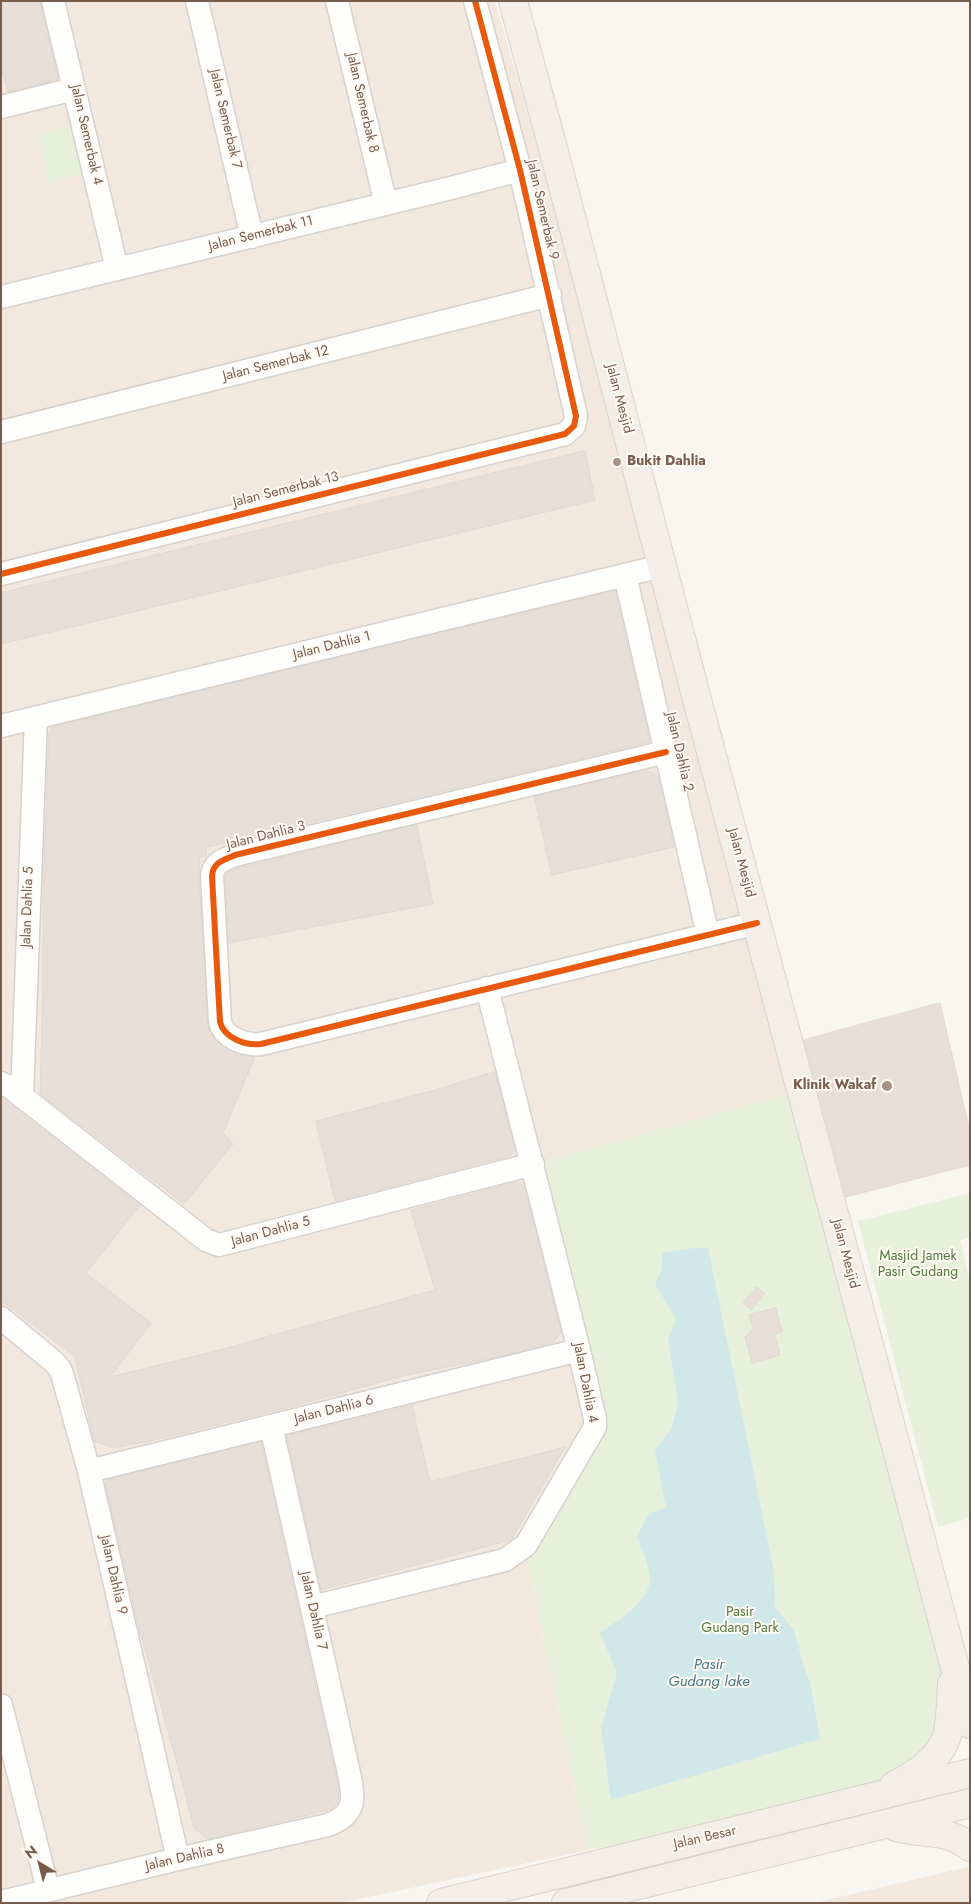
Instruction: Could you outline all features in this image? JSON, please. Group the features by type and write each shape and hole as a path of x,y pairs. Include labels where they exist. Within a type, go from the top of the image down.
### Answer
{"main road":[{"name":"Jalan Mesjid","path":"513,1 970,1724"},
{"path":"954,1663 970,1693"},
{"path":"874,1798 910,1778 934,1758 942,1747 948,1732 954,1663"},
{"name":"Jalan Besar","path":"440,1903 970,1774"},
{"path":"566,1903 970,1803"},
{"path":"886,1824 911,1832 944,1833 958,1838 970,1847"}],"street":[{"name":"Jalan Semerbak 4","path":"54,1 117,269"},
{"name":"Jalan Semerbak 7","path":"197,1 252,236"},
{"name":"Jalan Semerbak 8","path":"337,1 386,204"},
{"name":"Jalan Semerbak 9","path":"475,1 520,170 550,295 576,416 574,426"},
{"path":"1,107 74,89"},
{"name":"Jalan Semerbak 11","path":"1,297 520,170"},
{"name":"Jalan Semerbak 12","path":"1,432 550,295"},
{"name":"Jalan Semerbak 13","path":"1,574 565,434 574,426"},
{"name":"Jalan Dahlia 1","path":"1,726 662,566"},
{"name":"Jalan Dahlia 2","path":"625,575 708,935"},
{"name":"Jalan Dahlia 5","path":"22,1097 36,718"},
{"name":"Jalan Dahlia 3","path":"487,988 261,1044 236,1040 224,1031 221,1025 212,870 219,862 236,856 666,752"},
{"path":"487,988 757,923"},
{"name":"Jalan Dahlia 4","path":"312,1607 505,1560 523,1548 595,1427 595,1419 579,1350 487,988"},
{"name":"Jalan Dahlia 5","path":"1,1083 10,1087 206,1240 219,1245 532,1164"},
{"name":"Jalan Dahlia 9","path":"4,1325 54,1362 60,1369 89,1471 178,1859"},
{"name":"Jalan Dahlia 6","path":"89,1471 579,1350"},
{"name":"Jalan Dahlia 7","path":"271,1426 354,1796"},
{"path":"1,1705 48,1890"},
{"name":"Jalan Dahlia 8","path":"1,1902 328,1825 337,1822 345,1815 351,1807 354,1796"}],"shaded area":[{"path":"1,1 495,1 694,688 801,1090 593,1431 527,1560 588,1850 341,1903 1,1903"},
{"path":"968,1867 970,1903 814,1903"}],"green space":[{"path":"72,125 84,173 49,183 37,135"},
{"name":"Pasir Gudang Park","path":"801,1090 954,1663 948,1733 874,1798 588,1850 527,1560 593,1431 533,1164"},
{"name":"Masjid Jamek Pasir Gudang","path":"970,1193 970,1237 960,1240 970,1281 970,1518 938,1527 858,1221"}],"water":[{"name":"Pasir Gudang lake","path":"694,1248 708,1248 774,1572 775,1607 794,1630 810,1682 820,1739 611,1800 601,1728 617,1673 600,1633 631,1610 649,1587 648,1568 637,1537 649,1513 666,1508 655,1450 672,1428 678,1402 668,1340 676,1319 655,1284 662,1269 662,1253"}],"building":[{"path":"1,1 40,1 58,79 8,92 1,67"},
{"path":"585,451 595,500 1,644 1,593"},
{"path":"615,591 650,742 207,847 206,856 200,857 199,877 208,1027 216,1040 224,1048 238,1054 255,1057 223,1133 233,1144 184,1204 40,1094 43,892 49,733 53,727"},
{"path":"647,770 658,776 674,847 552,875 534,797"},
{"path":"417,825 433,904 229,943 225,877 227,873 239,868"},
{"name":"Klinik Wakaf","path":"940,1003 970,1132 970,1165 846,1197 804,1040"},
{"path":"495,1072 515,1151 510,1156 335,1201 316,1121 428,1092"},
{"path":"1,1097 140,1205 86,1273 151,1323 110,1377 220,1350 435,1290 411,1210 517,1182 524,1186 561,1332 554,1342 502,1356 407,1375 282,1409 154,1440 113,1448 94,1441 75,1357 1,1300"},
{"path":"757,1287 765,1294 751,1310 743,1302"},
{"path":"776,1308 782,1332 775,1334 780,1355 752,1363 745,1337 753,1328 749,1315"},
{"path":"412,1406 430,1482 565,1447 511,1540 321,1590 287,1436"},
{"path":"261,1442 336,1776 339,1797 337,1804 332,1809 208,1839 194,1828 138,1624 105,1483 107,1480"}],"cycle path":[{"path":"1,574 565,434 574,426 576,416 520,170 475,1"},
{"path":"666,752 235,855 220,862 214,868 212,876 220,1022 222,1028 236,1040 249,1044 261,1044 757,923"}],"place":[{"name":"Bukit Dahlia","path":"617,462"},
{"name":"Klinik Wakaf","path":"887,1086"}]}
